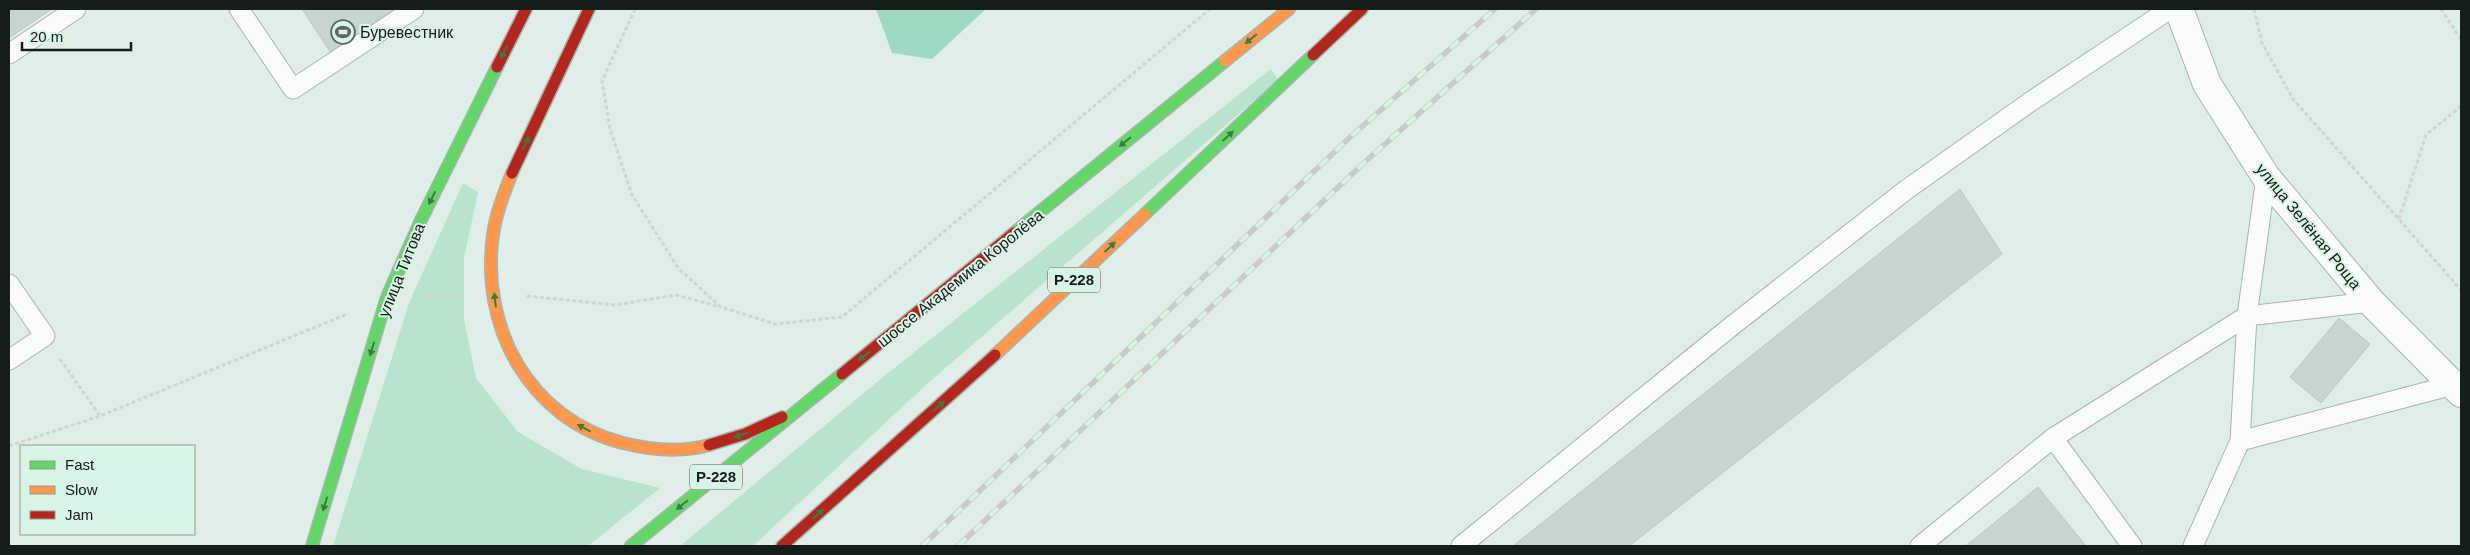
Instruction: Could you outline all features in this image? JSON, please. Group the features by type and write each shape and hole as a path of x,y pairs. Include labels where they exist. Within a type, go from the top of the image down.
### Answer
{"main road":[{"name":"улица Титова","path":"312,546 387,297 421,220 526,9"},
{"path":"589,9 507,183 493,228 492,273 498,324 517,362 539,392 561,415 596,434 633,446 680,450 713,444 757,430 801,408"},
{"name":"шоссе Академика Королёва","path":"631,546 1289,9"},
{"name":"Р-228","path":"782,546 972,377 1362,9"}],"street":[{"name":"улица Зелёная Роща","path":"2179,9 2207,84 2266,177 2371,302 2457,389"}],"lane":[{"path":"9,54 76,9"},
{"path":"240,9 293,89 414,9"},
{"path":"1461,546 1733,325 1906,190 2030,102 2170,9"},
{"path":"2193,546 2240,441 2247,316 2266,177"},
{"path":"9,284 45,336 9,360"},
{"path":"1920,546 2053,438 2247,316 2371,302"},
{"path":"2240,441 2457,389"},
{"path":"2053,438 2132,546"}],"path":[{"path":"635,9 602,81 610,129 632,195 679,269 721,307 775,324 842,317 1210,9"},
{"path":"2254,9 2262,43 2293,99 2461,290"},
{"path":"2441,9 2461,40"},
{"path":"2399,219 2426,136 2461,106"},
{"path":"45,336 100,416"}],"green space":[{"path":"876,9 986,9 932,59 892,53"},
{"path":"1271,69 1278,80 927,384 753,546 680,546 888,373"},
{"path":"463,183 478,192 464,258 464,319 476,378 518,432 582,469 660,488 588,546 333,546 409,303"}],"building":[{"path":"9,9 52,9 9,38"},
{"name":"Буревестник","path":"302,9 405,9 333,56"},
{"path":"1960,189 2002,254 1629,546 1513,546"},
{"path":"2339,318 2370,344 2321,403 2290,377"},
{"path":"2038,487 2086,546 1966,546"}],"railway":[{"path":"922,546 1348,139 1495,9"},
{"path":"958,546 1366,161 1536,9"}],"traffic: fast":[{"path":"1145,214 1313,55"},
{"path":"1014,233 1225,61"},
{"path":"312,546 387,297 421,220 497,67"},
{"path":"631,546 842,374"}],"traffic: slow":[{"path":"1225,61 1289,9"},
{"path":"512,173 494,227 491,269 495,303 504,335 518,364 537,391 561,413 590,431 623,443 655,449 676,450 709,445"},
{"path":"995,355 1145,214"}],"traffic: jam":[{"path":"497,67 526,9"},
{"path":"512,173 589,9"},
{"path":"1313,55 1362,9"},
{"path":"842,374 1014,233"},
{"path":"782,546 995,355"},
{"path":"709,445 745,434 782,417"}],"place":[{"name":"Буревестник","path":"343,32"}]}
